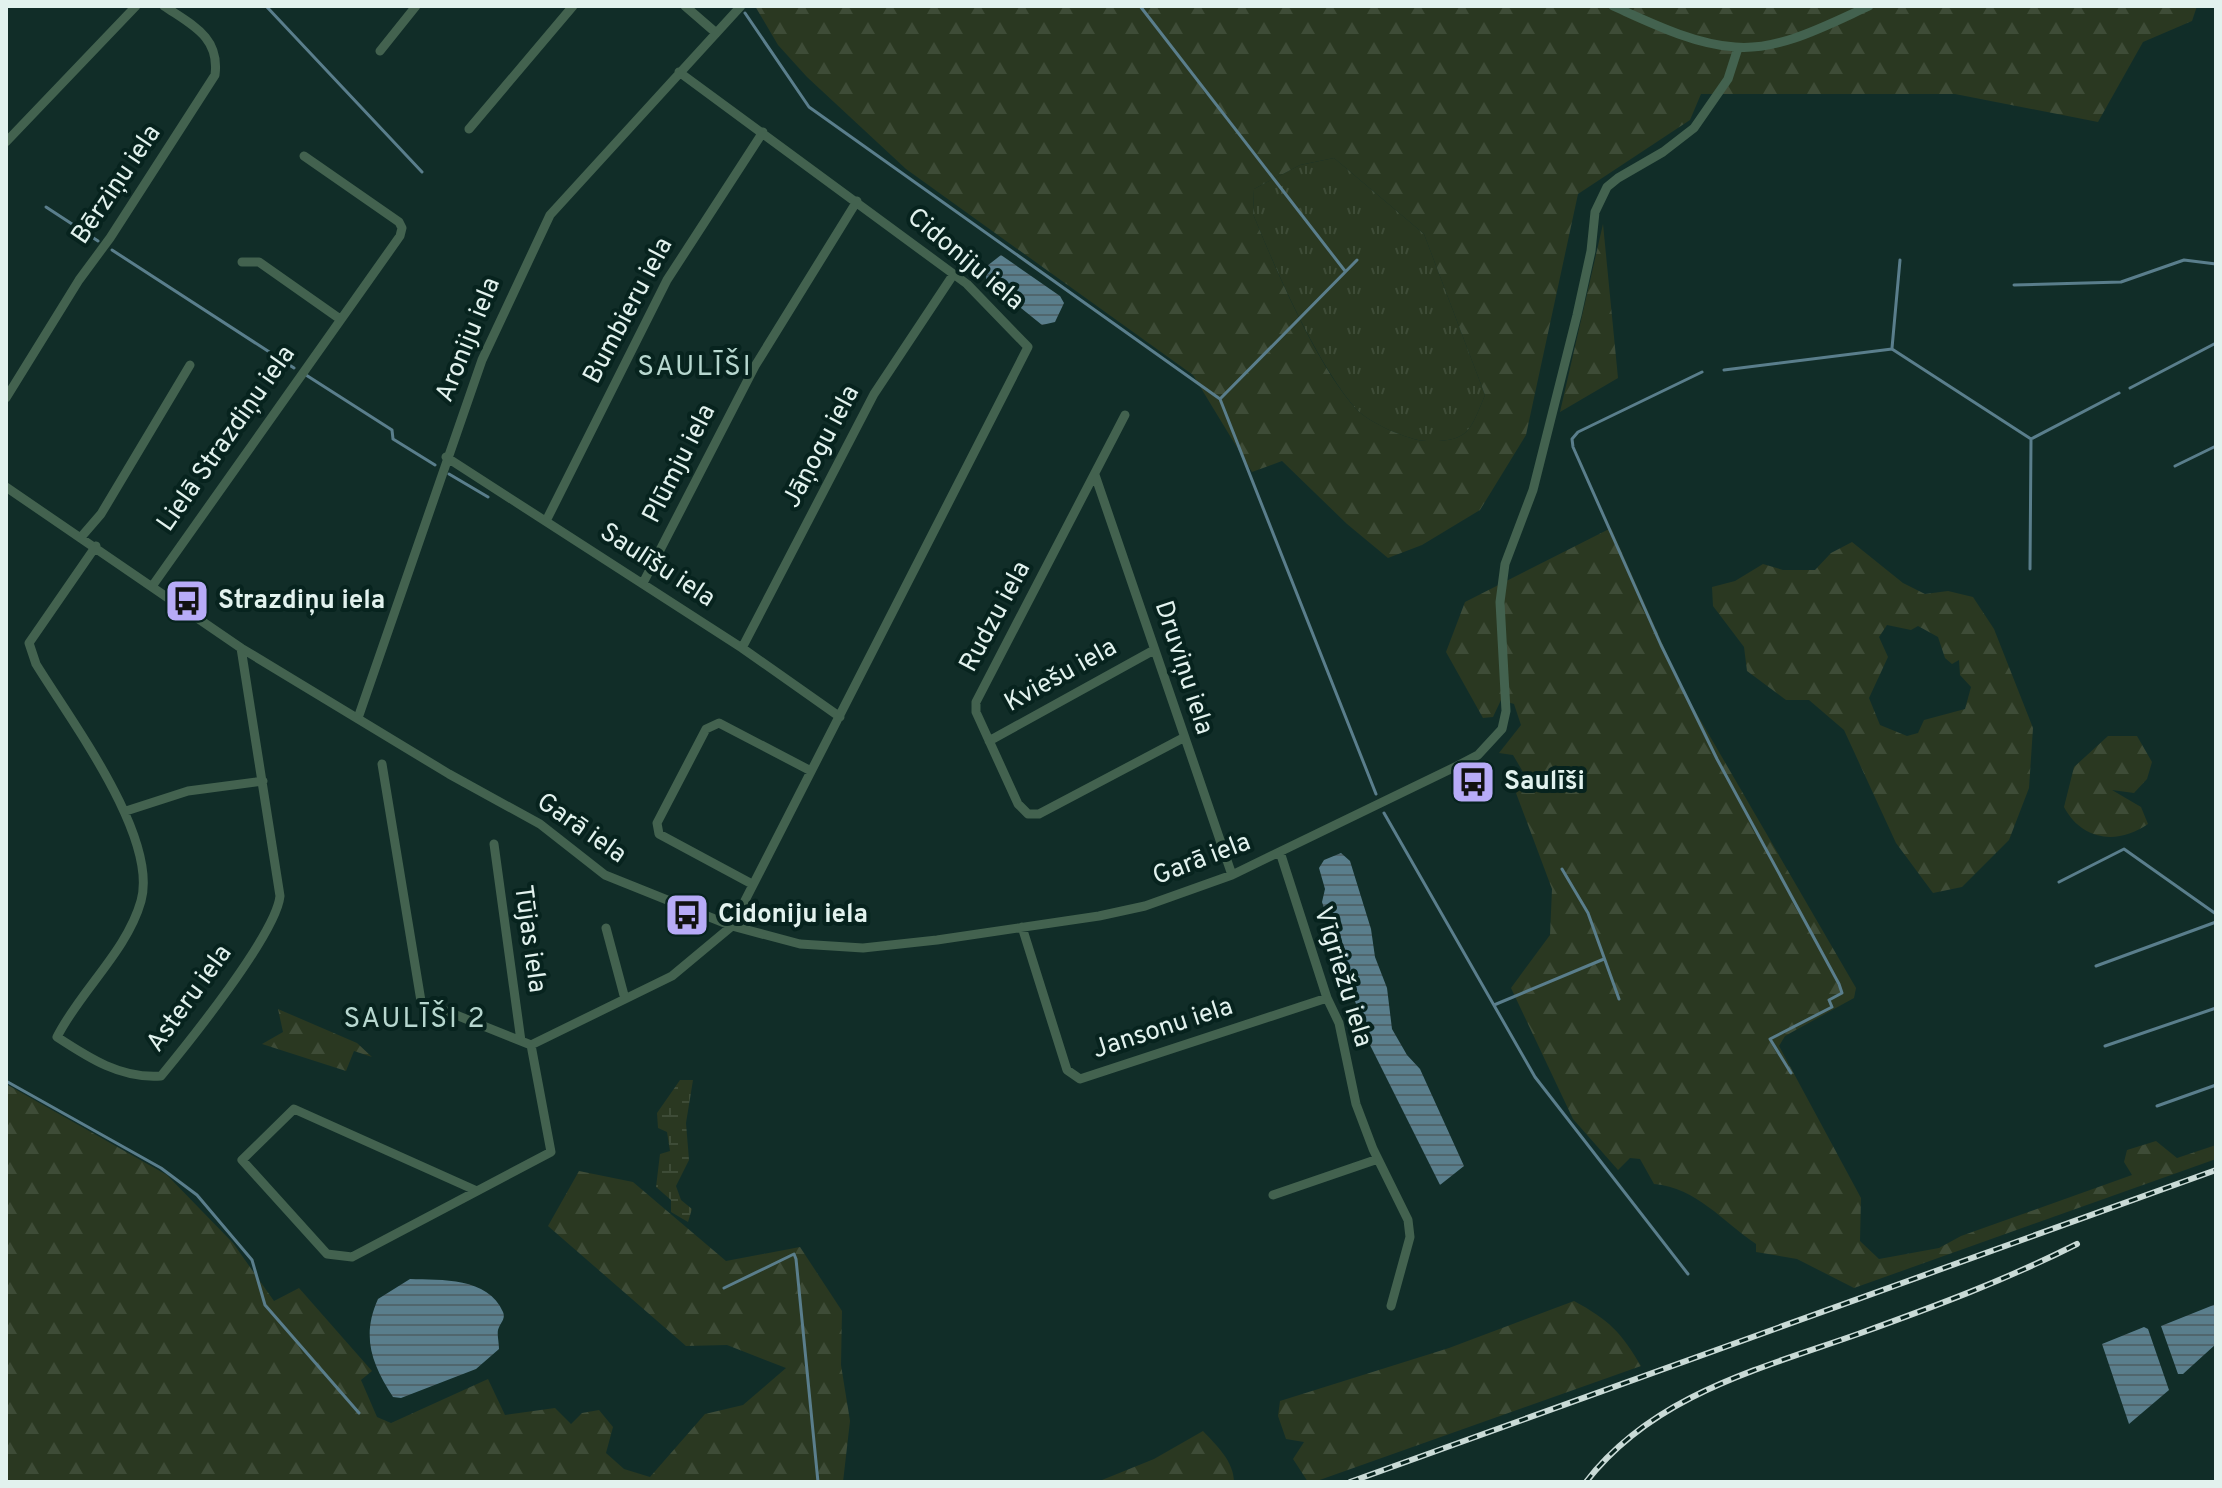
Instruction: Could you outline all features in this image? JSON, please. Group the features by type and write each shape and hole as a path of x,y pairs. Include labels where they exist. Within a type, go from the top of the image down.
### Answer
{"street":[{"path":"6,142 136,6"},
{"name":"Bērziņu iela","path":"6,398 79,280 110,238 215,75 217,61 211,42 164,6"},
{"path":"380,51 416,6"},
{"path":"469,129 573,6"},
{"path":"685,6 715,32"},
{"name":"Aroniju iela","path":"358,718 446,457 493,335 550,215 741,6"},
{"path":"1613,6 1697,39 1738,48 1781,41 1869,6"},
{"name":"Garā iela","path":"6,487 82,536 241,648 540,824 605,875 732,926 833,948 937,940 1099,916 1145,906 1232,875 1478,755 1502,729 1506,711 1500,602 1505,564 1533,490 1577,315 1591,251 1595,212 1607,187 1663,152 1694,128 1728,79 1738,48"},
{"name":"Cidoniju iela","path":"526,1043 672,976 732,926 1028,347 977,294 953,275 679,72"},
{"name":"Bumbieru iela","path":"547,519 667,280 763,132"},
{"name":"Lielā Strazdiņu iela","path":"153,585 402,228 399,222 304,156"},
{"name":"Plūmju iela","path":"643,583 755,366 857,201"},
{"path":"242,262 259,262 340,319"},
{"name":"Jāņogu iela","path":"742,648 874,394 953,275"},
{"path":"82,536 101,514 190,365"},
{"name":"Rudzu iela","path":"1125,415 976,702 976,712 1018,804 1028,814 1039,814 1183,738"},
{"name":"Saulīšu iela","path":"446,457 547,519 840,717"},
{"name":"Druviņu iela","path":"1095,475 1232,875"},
{"name":"Asteru iela","path":"96,546 29,643 36,664 126,811 141,862 141,901 122,939 57,1037 99,1064 141,1078 161,1076 237,975 278,910 280,896 241,648"},
{"name":"Kviešu iela","path":"989,741 1154,650"},
{"path":"752,884 659,834 657,823 706,729 719,723 811,771"},
{"path":"382,764 421,1001 526,1043 551,1152 352,1257 327,1254 242,1160 294,1109 477,1191"},
{"path":"126,811 188,791 263,781"},
{"name":"Tūjas iela","path":"494,844 526,1043"},
{"name":"Vīgriežu iela","path":"1280,852 1327,998 1339,1023 1347,1074 1378,1159 1408,1220 1410,1237 1391,1306"},
{"name":"Jansonu iela","path":"1022,927 1067,1070 1080,1079 1327,998"},
{"path":"606,928 625,999"},
{"path":"1273,1195 1378,1159"}],"green space":[{"path":"755,6 2197,6 2192,21 2143,42 2098,122 1955,94 1701,94 1690,120 1578,194 1526,435 1480,510 1422,545 1388,558 1347,524 1282,461 1252,472 1193,375 906,169 807,77 778,45","holes":["1334,158 1424,234 1485,395 1476,418 1466,432 1441,441 1410,438 1379,425 1356,409 1341,390 1298,316 1273,262 1253,214 1254,189 1300,165"]},
{"path":"1334,158 1424,234 1485,395 1476,418 1460,436 1441,441 1410,438 1389,430 1356,409 1326,366 1285,289 1253,214 1254,189 1300,165"},
{"path":"1603,224 1618,378 1560,412"},
{"path":"1611,528 1683,690 1856,988 1854,998 1785,1036 1779,1046 1861,1198 1860,1241 1879,1259 1939,1248 1961,1236 2132,1175 2124,1162 2127,1150 2156,1141 2177,1158 2216,1145 2216,1159 1854,1288 1797,1259 1756,1252 1756,1244 1696,1199 1654,1184 1640,1159 1630,1158 1618,1170 1573,1119 1511,988 1550,935 1552,889 1516,793 1529,782 1513,755 1499,753 1521,725 1514,704 1501,700 1493,717 1483,718 1446,652 1465,602"},
{"path":"1852,542 1903,583 1925,594 1948,591 1973,597 1994,629 2033,728 2029,788 2009,840 1962,887 1933,893 1896,843 1844,730 1809,700 1786,700 1747,671 1744,647 1713,606 1712,587 1735,581 1763,564 1783,570 1815,570 1831,553","holes":["1887,625 1911,630 1918,626 1938,637 1945,658 1952,664 1959,660 1960,675 1971,687 1965,709 1924,720 1918,733 1907,736 1880,725 1869,698 1888,657 1879,637"]},
{"path":"2108,736 2137,736 2152,762 2147,779 2134,793 2112,790 2141,807 2148,824 2137,831 2113,837 2091,833 2080,827 2064,807 2074,767"},
{"path":"278,1009 357,1043 372,1057 354,1051 346,1071 262,1044 283,1032"},
{"path":"680,1080 693,1080 686,1123 689,1160 676,1186 681,1200 692,1209 688,1222 671,1212 671,1200 656,1187 660,1154 670,1151 667,1132 658,1128 657,1113"},
{"path":"6,1084 167,1175 233,1243 274,1301 299,1288 372,1371 361,1380 377,1417 391,1423 488,1379 505,1415 555,1408 571,1424 582,1413 599,1410 613,1427 606,1453 624,1469 650,1477 705,1414 743,1405 786,1368 727,1345 686,1346 548,1226 579,1171 633,1182 726,1261 800,1247 842,1311 841,1365 850,1421 843,1482 6,1482"},
{"path":"1574,1301 1613,1328 1641,1366 1314,1482 1308,1482 1293,1459 1304,1442 1286,1439 1278,1416 1280,1401 1449,1348"},
{"path":"1203,1431 1228,1460 1234,1482 1097,1482 1154,1459"}],"water":[{"path":"1001,255 1060,296 1064,303 1055,322 1042,325 986,280 987,266"},
{"path":"1341,853 1350,861 1371,929 1375,957 1387,988 1392,1029 1407,1055 1420,1069 1464,1166 1440,1185 1369,1043 1322,902 1325,889 1319,868 1324,860"},
{"path":"410,1279 475,1286 496,1301 504,1317 498,1330 499,1349 476,1369 401,1398 393,1397 379,1373 371,1350 370,1326 378,1299"},
{"path":"2216,1304 2216,1344 2183,1374 2178,1374 2161,1326"},
{"path":"2144,1327 2148,1329 2169,1390 2129,1424 2102,1344"}],"waterway":[{"path":"266,6 422,172"},
{"path":"1140,6 1345,271"},
{"path":"745,13 809,107 1220,399 1376,794"},
{"path":"46,207 98,241"},
{"path":"112,250 294,368"},
{"path":"1220,399 1357,260"},
{"path":"1892,348 1900,260"},
{"path":"2014,285 2121,282 2184,260 2216,264"},
{"path":"2130,388 2216,343"},
{"path":"1724,370 1892,349 2031,439"},
{"path":"1702,372 1578,432 1572,439 1573,447 1661,645 1717,759 1839,984 1842,993 1829,1000 1832,1007 1770,1039 1791,1073"},
{"path":"306,375 392,430 393,439 435,465"},
{"path":"2030,569 2031,439 2119,393"},
{"path":"2175,466 2216,446"},
{"path":"449,474 488,497"},
{"path":"1384,813 1535,1077 1688,1274"},
{"path":"2059,882 2124,849 2216,914"},
{"path":"1562,869 1588,913 1619,999"},
{"path":"2096,966 2216,922"},
{"path":"1494,1005 1604,959"},
{"path":"2105,1046 2216,1008"},
{"path":"6,1081 161,1168 197,1195 252,1260 265,1305 359,1413"},
{"path":"2157,1106 2216,1085"},
{"path":"724,1288 794,1254 818,1482"}],"railway":[{"path":"1350,1482 2216,1170"},
{"path":"1586,1482 1613,1452 1643,1427 1710,1388 1969,1292 2077,1244"}],"place":[{"name":"Strazdiņu iela","path":"187,601"},
{"name":"Saulīši","path":"1473,782"},
{"name":"Cidoniju iela","path":"687,915"}],"district":[{"name":"SAULĪŠI","path":"695,368"},
{"name":"SAULĪŠI 2","path":"415,1020"}]}
